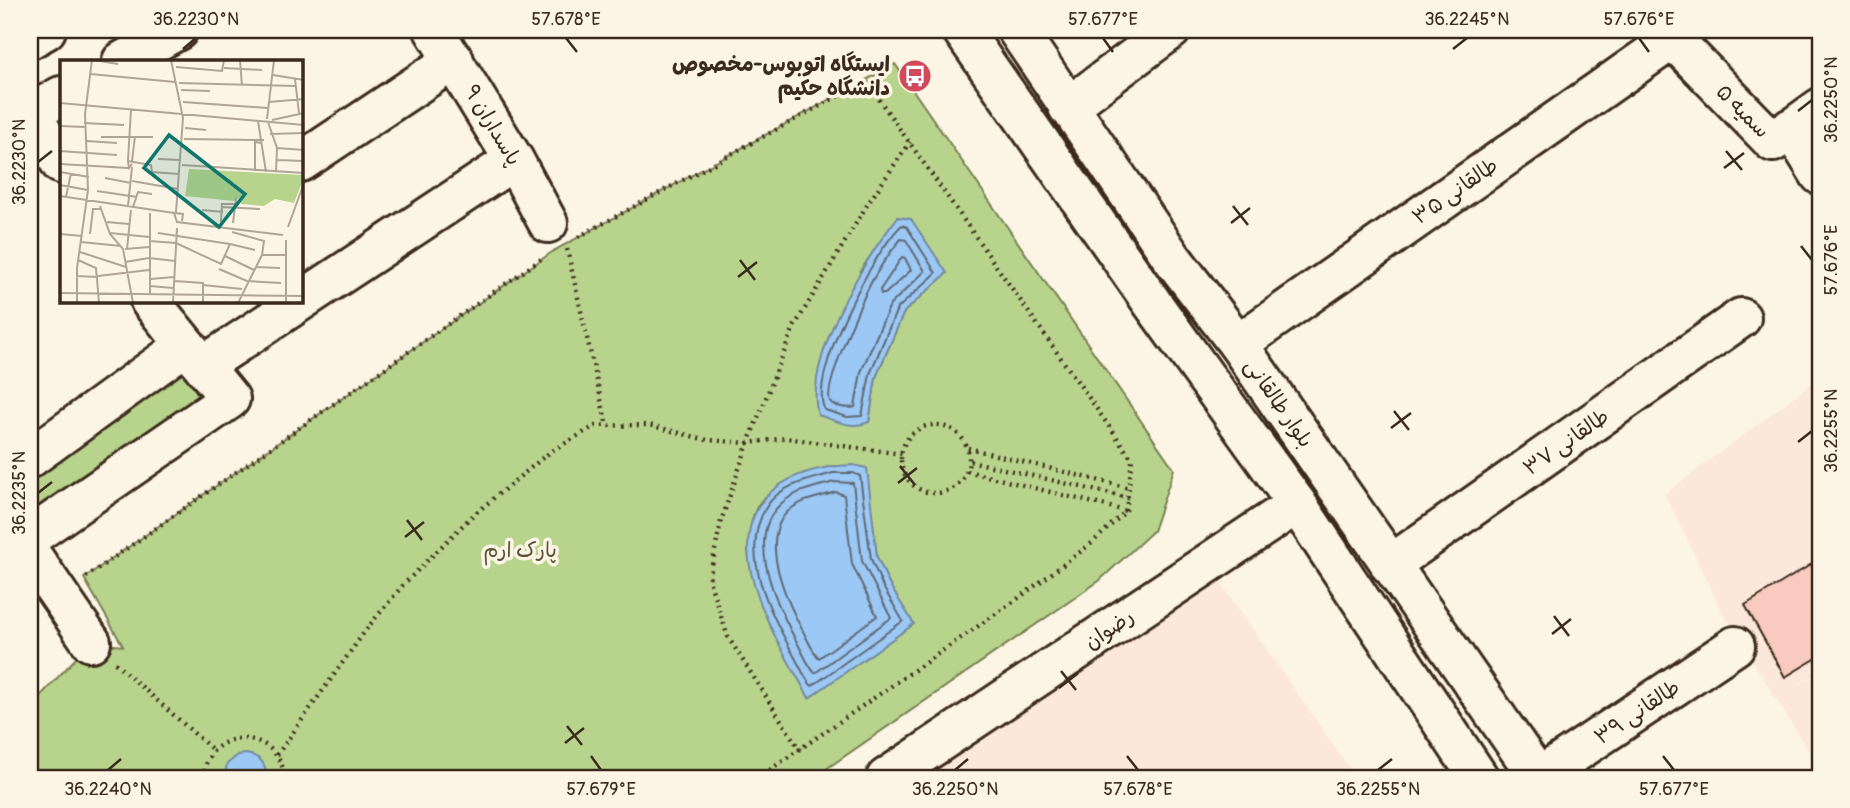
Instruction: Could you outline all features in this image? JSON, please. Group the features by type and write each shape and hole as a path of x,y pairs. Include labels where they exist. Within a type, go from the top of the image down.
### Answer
{"street":[{"path":"124,60 178,30"},
{"name":"بلوار طالقانی","path":"962,30 1153,304 1297,504 1479,778"},
{"name":"بلوار طالقانی","path":"1017,30 1172,258 1238,344 1539,778"},
{"path":"1068,107 1171,30"},
{"name":"سمیه ۵","path":"1673,39 1773,142 1806,118"},
{"name":"طالقانی ۳۵","path":"1238,344 1673,39"},
{"path":"303,160 444,45"},
{"name":"پاسداران ۹","path":"444,45 561,238"},
{"path":"60,97 30,113 60,162"},
{"path":"1806,118 1820,175"},
{"path":"303,289 514,160"},
{"path":"30,537 230,399 152,303"},
{"path":"30,458 280,303"},
{"name":"طالقانی ۳۷","path":"1390,565 1741,318"},
{"name":"رضوان","path":"886,778 1297,504"},
{"path":"30,553 91,642"},
{"name":"طالقانی ۳۹","path":"1539,778 1735,646"}],"path":[{"path":"84,578 561,238 866,81 1132,459 1126,511 1092,543 1016,600 758,778"},
{"path":"800,750 728,637 709,580 721,520 794,327 884,177 910,142"},
{"path":"561,238 607,426"},
{"path":"936,424 956,431 964,439 968,449 970,461 961,481 941,493 929,493 918,488 903,470 902,454 908,439 915,431 936,424"},
{"path":"277,755 368,627 404,584 472,516 550,452 595,426 649,425 707,440 748,443 786,438 902,454"},
{"path":"968,449 1129,488"},
{"path":"970,461 1128,498"},
{"path":"967,471 1126,511"},
{"path":"91,642 214,751"},
{"path":"204,778 208,761 214,751 224,744 246,738 259,740 269,746 283,765 285,778"}],"shaded area":[{"path":"1819,378 1820,671 1795,687 1820,674 1820,770 1720,608 1665,494"},
{"path":"1208,565 1356,778 900,778"}],"green space":[{"name":"پارک ارم","path":"895,64 1174,469 1153,531 1099,581 813,778 30,778 30,707 91,642 123,646 84,578 555,250","holes":["898,217 947,273 904,312 876,377 869,422 860,271","832,466 866,468 877,557 889,584 748,551 753,517 763,499"]},
{"path":"178,364 206,407 42,520 30,500 30,462"}],"water":[{"path":"898,217 911,219 947,273 904,312 876,377 869,422 850,425 837,422 818,415 816,393 819,367 828,340 854,284"},
{"path":"853,465 867,468 877,557 889,584 914,624 809,698 769,623 757,594 750,565 748,538 755,513 781,484 810,471"},
{"path":"246,754 262,762 266,778 224,778 227,764 238,755"}],"building":[{"path":"1820,559 1820,656 1785,677 1745,605"}],"place":[{"name":"ایستگاه اتوبوس-مخصوص دانشگاه حکیم","path":"915,76"}]}
